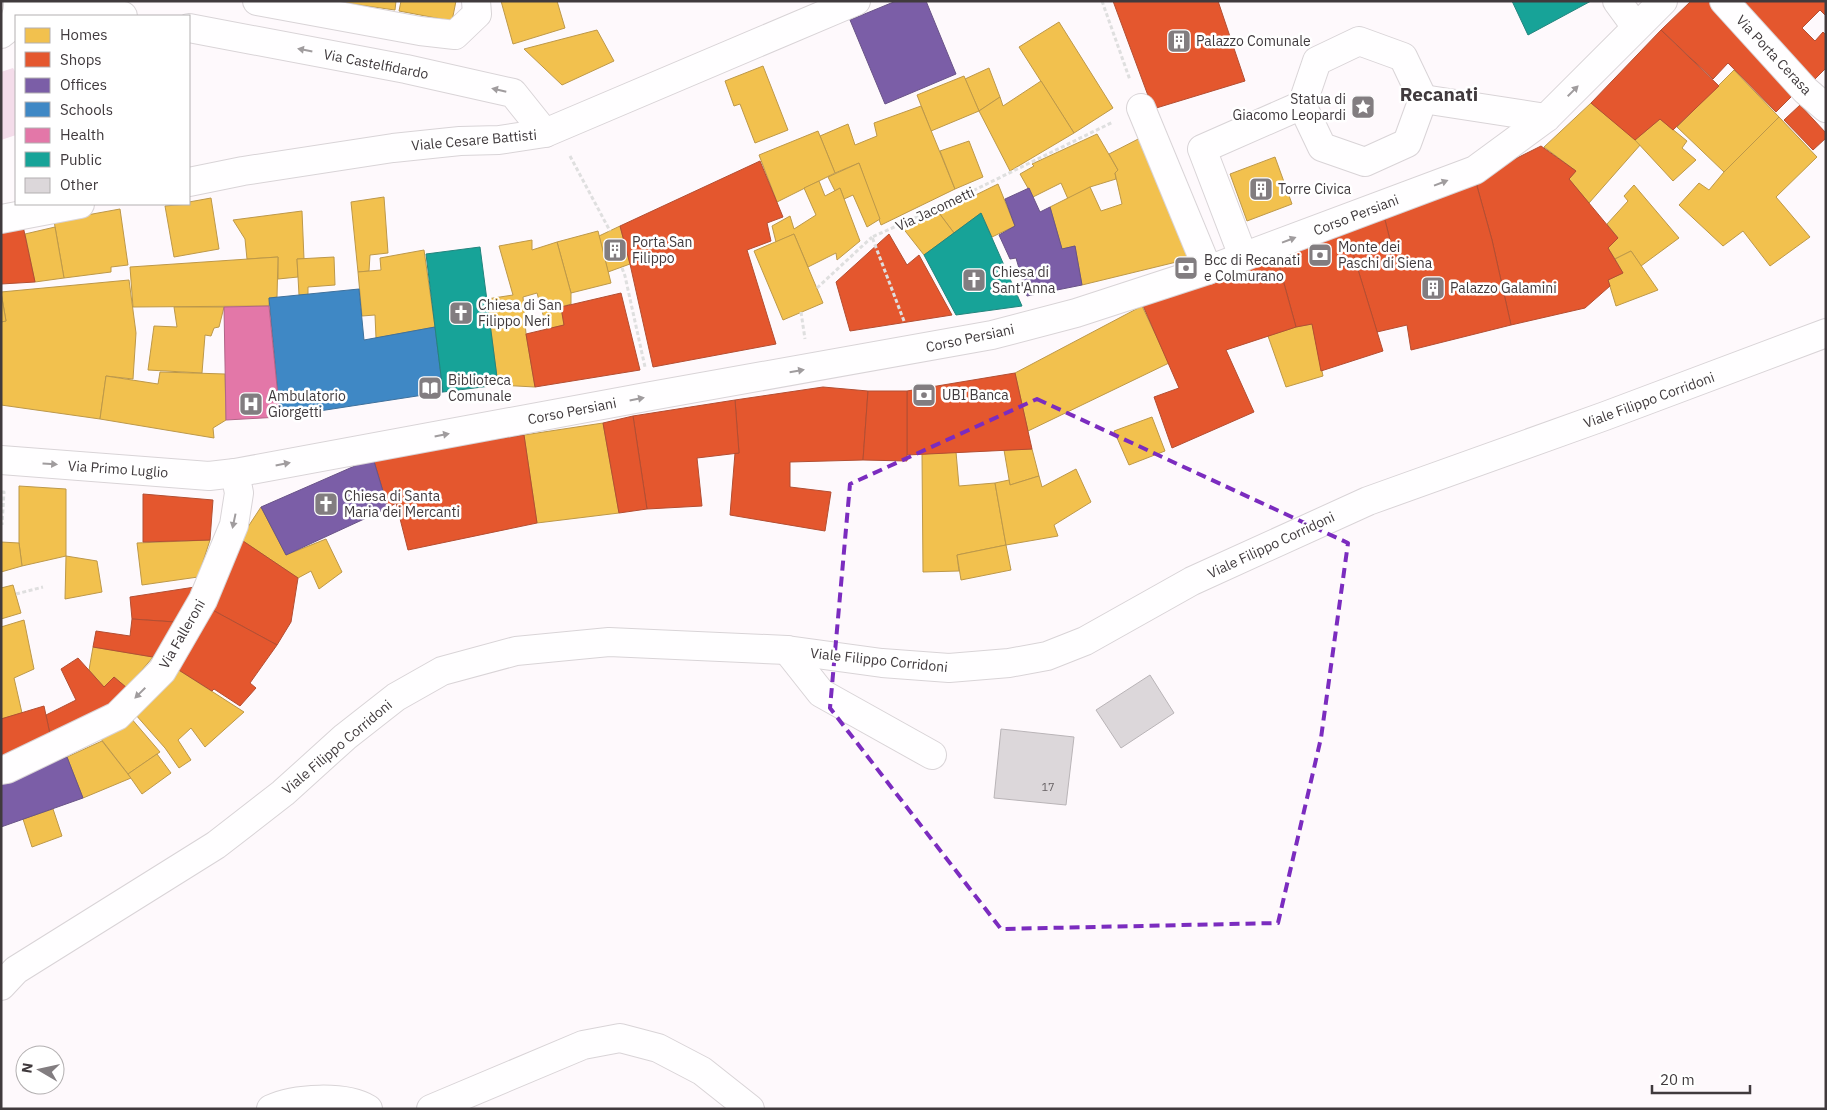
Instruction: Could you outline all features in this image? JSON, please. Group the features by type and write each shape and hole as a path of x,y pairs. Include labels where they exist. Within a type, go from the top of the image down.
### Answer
{"street":[{"path":"256,1 420,31 454,35 476,14 476,1"},
{"name":"Viale Cesare Battisti","path":"190,182 243,171 393,148 460,141 499,140 545,133 856,1"},
{"path":"1617,1 1636,27"},
{"name":"Corso Persiani","path":"235,473 992,335 1076,313 1208,270 1475,170 1546,118 1663,1"},
{"name":"Via Porta Cerasa","path":"1724,1 1805,90 1826,108"},
{"path":"15,15 18,2 116,15"},
{"path":"1,34 14,21 15,16"},
{"name":"Via Castelfidardo","path":"190,28 406,69 513,94 545,133"},
{"path":"1359,41 1403,57 1423,99 1407,143 1365,162 1322,147 1302,105 1317,61 1359,41"},
{"path":"1423,99 1546,118"},
{"path":"1243,256 1202,149 1302,105"},
{"path":"1141,108 1208,270"},
{"path":"1,218 74,205"},
{"name":"Viale Filippo Corridoni","path":"1,986 16,970 216,845 284,793 346,737 396,697 442,671 516,651 609,642 787,650 882,664 949,668 1009,663 1048,656 1085,641 1192,581 1368,500 1606,416 1826,333"},
{"name":"Via Primo Luglio","path":"1,460 208,476 235,473"},
{"name":"Via Falleroni","path":"1,770 7,769 117,716 162,671 203,600 234,525 239,493 235,473"},
{"path":"787,650 820,693 932,755"},
{"path":"431,1109 583,1045 620,1038 658,1048 702,1071 750,1109"},
{"path":"271,1109 284,1103 330,1099 368,1109"}],"path":[{"path":"1102,1 1141,108"},
{"name":"Via Jacometti","path":"817,288 872,237 946,204 1104,126"},
{"path":"545,133 558,134 610,231"},
{"path":"872,237 914,349"},
{"path":"622,268 651,396"},
{"path":"1,492 4,492 2,524"},
{"path":"16,594 43,587"}],"highlighted area":[{"path":"1037,399 1348,543 1321,738 1278,923 1001,929 830,708 850,484"}],"shaded area":[{"path":"13,68 15,71 15,135 1,140 1,72"}],"building: Homes":[{"path":"345,1 396,1 395,10 345,3"},
{"path":"401,1 456,1 452,21 399,11"},
{"path":"501,1 557,1 565,28 513,44"},
{"path":"1059,22 1113,108 1074,133 1019,47"},
{"path":"597,30 614,61 562,85 524,49"},
{"path":"763,66 788,130 755,143 740,104 734,106 725,81"},
{"path":"989,68 1000,97 979,111 965,79"},
{"path":"1734,70 1779,117 1724,172 1677,127"},
{"path":"964,76 979,111 931,131 917,95"},
{"path":"1041,81 1074,133 1010,171 979,111 1000,97 1003,106"},
{"path":"1591,103 1641,144 1589,203 1569,179 1576,171 1544,147"},
{"path":"921,106 955,189 881,225 859,163 835,173 820,136 848,124 855,145 877,136 874,123"},
{"path":"1779,117 1817,157 1776,197 1810,237 1770,266 1743,231 1723,246 1679,205 1699,183 1709,190 1724,172"},
{"path":"1660,119 1687,141 1682,148 1696,160 1673,181 1635,140"},
{"path":"818,131 835,173 777,202 759,155"},
{"path":"1097,134 1118,170 1115,173 1116,179 1090,187 1068,199 1061,183 1033,197 1020,174 1034,166 1032,164"},
{"path":"1148,134 1197,257 1082,285 1075,246 1062,249 1050,207 1090,187 1101,211 1122,204 1115,173 1118,170 1109,154"},
{"path":"969,141 983,177 955,189 940,151"},
{"name":"Torre Civica","path":"1275,157 1292,204 1247,221 1230,174"},
{"path":"859,163 880,219 867,227 853,195 844,199 840,188 835,191 828,177"},
{"path":"819,181 825,196 840,188 860,241 837,260 836,253 808,267 794,234 776,242 772,226 790,216 794,229 816,215 804,188"},
{"path":"998,184 1015,226 992,237 981,213 954,233 939,213"},
{"path":"1634,185 1679,238 1641,266 1631,251 1615,259 1608,248 1618,238 1607,224 1628,201 1624,196"},
{"path":"384,197 388,253 370,255 369,271 358,272 351,202"},
{"path":"211,198 219,249 174,257 165,206 190,205 190,202"},
{"path":"120,209 128,265 111,267 111,272 64,278 54,221"},
{"path":"302,211 304,259 297,259 298,277 278,279 278,257 247,259 245,239 233,220"},
{"path":"939,213 954,233 924,255 902,227"},
{"name":"Porta San Filippo","path":"620,226 630,264 608,272 599,236"},
{"path":"55,227 64,278 35,282 25,234"},
{"path":"598,231 611,283 571,293 557,242"},
{"path":"794,234 823,303 783,320 754,251"},
{"path":"532,240 532,250 557,242 571,293 571,304 561,307 564,325 547,329 537,293 523,297 526,334 535,387 498,385 487,299 513,295 499,246"},
{"path":"424,250 435,327 376,338 375,315 362,316 358,272 381,270 380,258"},
{"path":"1631,251 1658,290 1616,306 1608,280 1623,273 1615,259"},
{"path":"278,257 277,297 269,298 269,306 133,307 130,267"},
{"path":"334,257 335,285 308,287 308,295 299,295 297,259"},
{"path":"129,280 136,333 133,379 106,376 100,419 1,405 1,322 6,321 1,292"},
{"path":"1,293 6,321 1,322"},
{"path":"1142,306 1169,363 1028,431 1015,373"},
{"path":"174,307 224,307 219,327 214,328 211,336 205,335 202,373 148,370 154,326 177,327"},
{"path":"1312,324 1323,376 1286,387 1268,336"},
{"path":"160,372 225,374 226,420 213,428 214,438 100,419 106,376 158,384"},
{"path":"1152,417 1165,451 1129,465 1114,431"},
{"path":"603,423 619,513 537,523 524,435"},
{"path":"1032,449 1039,476 1010,485 1004,450"},
{"path":"956,452 959,486 995,483 1006,545 957,555 959,571 923,572 922,454"},
{"path":"1076,469 1091,502 1054,525 1058,536 1006,545 995,483 1009,480 1010,485 1039,476 1042,487"},
{"path":"19,486 66,489 66,556 22,566 19,543"},
{"path":"261,507 286,555 326,539 342,572 319,589 311,571 298,578 240,539"},
{"path":"210,540 198,577 142,585 137,543"},
{"path":"1,542 19,543 22,566 1,572"},
{"path":"1006,545 1011,570 961,580 957,555"},
{"path":"66,556 97,561 102,592 65,599"},
{"path":"13,585 21,613 1,619 1,588"},
{"path":"24,620 34,669 14,678 22,713 1,719 1,627"},
{"path":"93,647 153,657 127,688 114,677 104,687 89,670"},
{"path":"174,667 244,712 205,747 191,728 178,740 191,760 179,768 165,748 135,714"},
{"path":"130,717 160,752 128,774 101,739"},
{"path":"102,741 131,778 83,798 67,757"},
{"path":"157,754 171,773 142,794 128,774"},
{"path":"53,809 62,836 32,847 23,819"}],"building: Shops":[{"name":"Palazzo Comunale","path":"1113,1 1218,1 1245,81 1153,109"},
{"path":"1691,1 1719,1 1796,92 1776,112 1728,63 1713,79 1661,30"},
{"path":"1730,1 1826,1 1826,16 1820,10 1802,28 1815,41 1823,32 1826,35 1826,68 1813,81"},
{"path":"1661,30 1719,86 1673,130 1660,119 1635,140 1591,103"},
{"path":"1800,105 1826,133 1826,138 1813,150 1784,120"},
{"path":"1541,146 1576,171 1569,179 1618,238 1608,248 1623,273 1608,280 1610,286 1585,308 1511,325 1492,240 1475,179"},
{"path":"760,161 783,217 767,223 771,241 747,250 776,344 653,367 620,226"},
{"name":"Palazzo Galamini","path":"1475,179 1492,240 1511,325 1411,350 1407,325 1377,332 1352,250 1390,240 1384,216"},
{"path":"1384,216 1390,240 1352,250 1383,351 1321,371 1312,324 1296,327 1276,254"},
{"path":"23,226 35,282 1,284 1,231"},
{"path":"889,234 907,265 919,255 952,315 850,331 836,282"},
{"path":"1275,251 1296,327 1226,350 1254,412 1172,448 1154,397 1179,388 1141,301"},
{"path":"621,293 640,370 535,387 526,334 564,325 561,307"},
{"path":"1015,373 1032,449 907,455 907,391"},
{"path":"823,387 868,391 863,460 790,462 790,487 831,492 825,531 730,515 735,453 739,453 735,400"},
{"path":"868,391 907,391 907,461 863,460"},
{"path":"735,400 739,453 697,458 702,506 647,509 633,416"},
{"path":"633,416 647,509 619,513 603,423"},
{"path":"524,435 537,523 408,550 396,503 388,508 373,458"},
{"path":"143,494 213,500 210,540 143,542"},
{"path":"240,539 298,578 291,622 277,645 207,607"},
{"path":"195,587 175,622 132,619 130,597"},
{"path":"207,607 277,645 250,683 256,688 240,706 174,667"},
{"path":"132,619 175,622 153,657 93,647 96,631 130,636"},
{"path":"78,658 104,687 114,677 127,688 109,705 51,739 46,715 76,700 61,669"},
{"path":"44,706 51,739 1,759 1,719"}],"building: Offices":[{"path":"896,1 926,1 956,74 885,104 850,20"},
{"path":"1029,188 1040,212 1050,207 1062,249 1075,246 1082,285 1027,296 1016,258 1010,259 999,235 1015,226 1005,199"},
{"path":"373,458 388,508 286,555 261,507"},
{"path":"67,757 83,798 1,827 1,779 14,778"}],"building: Schools":[{"path":"359,289 364,340 435,327 443,392 280,417 269,298"}],"building: Health":[{"path":"269,306 280,417 226,420 224,307"}],"building: Public":[{"path":"1512,1 1591,1 1528,35"},
{"name":"Chiesa di Sant'Anna","path":"981,213 1022,306 956,315 924,255"},
{"name":"Chiesa di San Filippo Neri","path":"480,247 498,385 443,392 426,254"}],"building: Other":[{"path":"1150,675 1174,713 1121,748 1096,710"},
{"path":"1001,729 1074,737 1066,805 994,798"}],"place":[{"name":"Palazzo Comunale","path":"1179,41"},
{"name":"Statua di Giacomo Leopardi","path":"1363,107"},
{"name":"Torre Civica","path":"1261,189"},
{"name":"Porta San Filippo","path":"615,250"},
{"name":"Monte dei Paschi di Siena","path":"1320,255"},
{"name":"Bcc di Recanati e Colmurano","path":"1186,268"},
{"name":"Chiesa di Sant'Anna","path":"974,280"},
{"name":"Palazzo Galamini","path":"1433,288"},
{"name":"Chiesa di San Filippo Neri","path":"461,313"},
{"name":"Biblioteca Comunale","path":"430,388"},
{"name":"UBI Banca","path":"924,395"},
{"name":"Ambulatorio Giorgetti","path":"251,404"},
{"name":"Chiesa di Santa Maria dei Mercanti","path":"326,504"}],"district":[{"name":"Recanati","path":"1439,94"}]}
